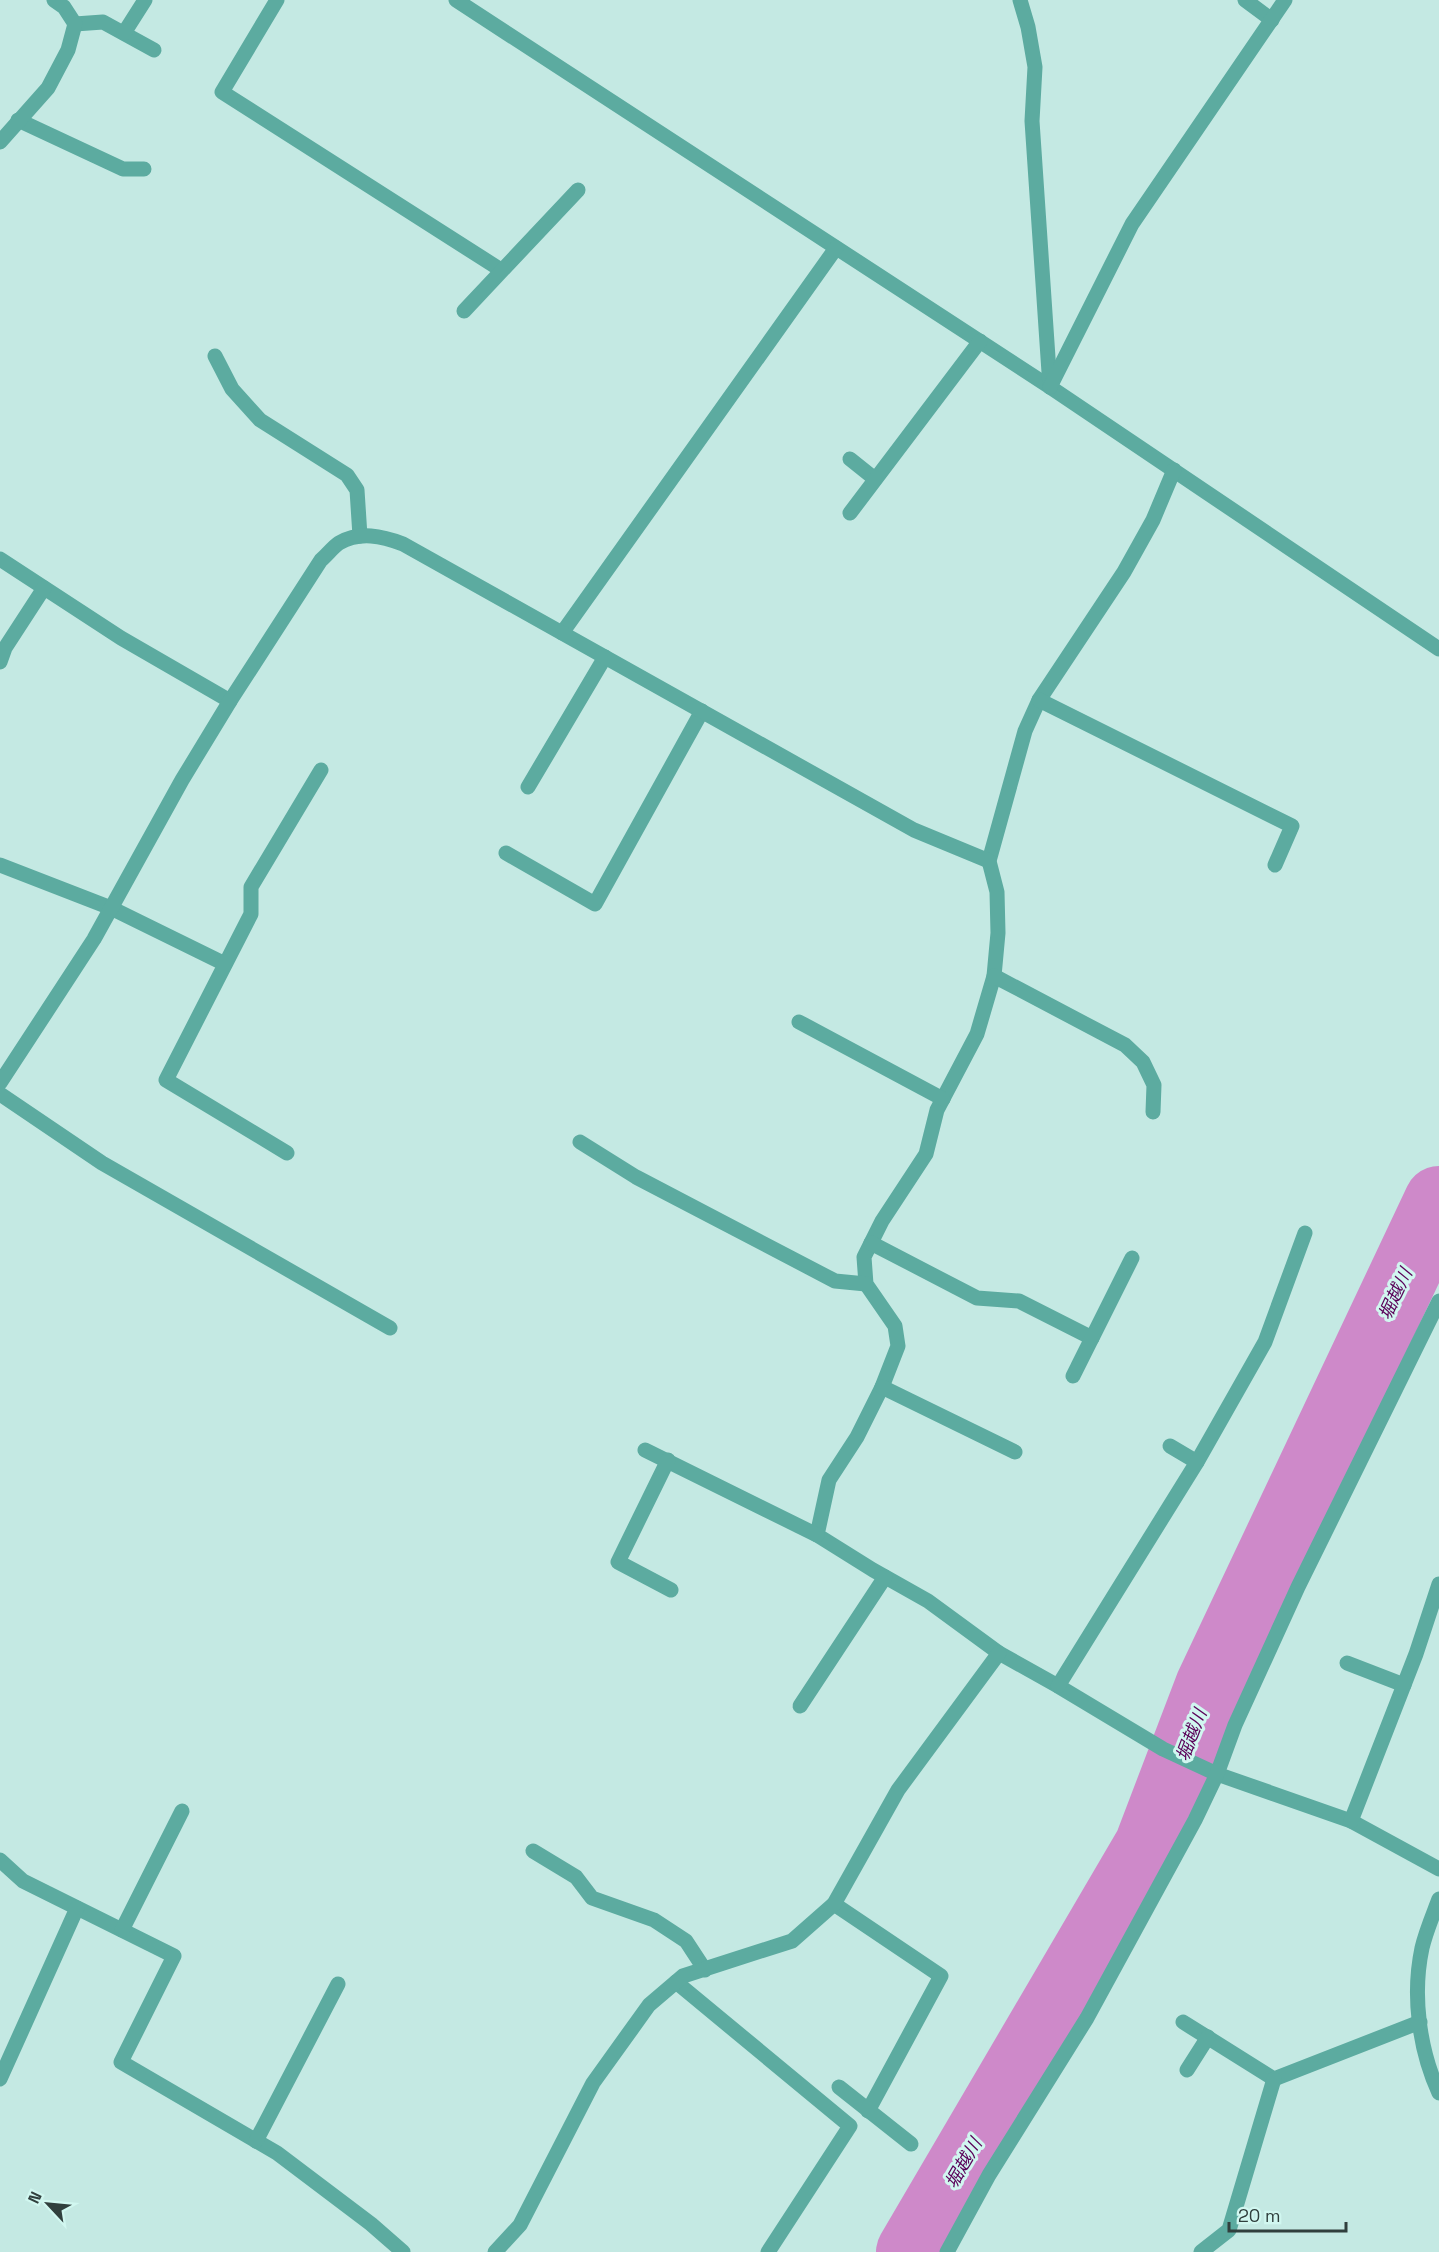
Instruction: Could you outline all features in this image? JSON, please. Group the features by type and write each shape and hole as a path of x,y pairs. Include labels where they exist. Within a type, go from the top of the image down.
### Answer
{"street":[{"path":"0,142 48,88 68,50 75,24 64,7 54,0"},
{"path":"123,33 145,0"},
{"path":"276,0 222,92 501,270"},
{"path":"456,0 1050,387 1439,649"},
{"path":"1020,0 1028,27 1035,67 1032,121 1050,387"},
{"path":"1245,0 1272,20"},
{"path":"1050,387 1132,224 1285,0"},
{"path":"75,24 103,22 154,51"},
{"path":"18,120 123,169 144,169"},
{"path":"464,311 578,190"},
{"path":"562,633 836,248"},
{"path":"850,513 980,341"},
{"path":"215,356 232,389 260,420 347,476 357,490 360,536"},
{"path":"850,459 875,479"},
{"path":"817,1535 829,1480 857,1437 882,1388 898,1346 895,1326 866,1284 864,1257 882,1221 926,1154 937,1110 976,1034 994,976 998,933 997,892 989,861 1025,731 1039,700 1124,572 1153,520 1174,470"},
{"path":"0,1083 94,939 182,780 321,560 339,544 360,536 382,536 404,544 914,830 989,861"},
{"path":"0,559 121,638 230,701"},
{"path":"0,662 5,648 44,588"},
{"path":"528,787 605,657"},
{"path":"1039,700 1292,826 1275,865"},
{"path":"506,853 595,904 702,711"},
{"path":"287,1153 166,1080 251,914 251,887 321,770"},
{"path":"0,865 111,908 225,964"},
{"path":"994,976 1125,1044 1143,1062 1154,1085 1153,1112"},
{"path":"799,1022 943,1099"},
{"path":"0,1094 102,1163 390,1328"},
{"path":"580,1142 636,1177 835,1281 866,1284"},
{"path":"1058,1686 1197,1462 1265,1342 1305,1233"},
{"path":"871,1243 977,1298 1019,1301 1092,1338"},
{"path":"1073,1376 1132,1258"},
{"path":"946,2252 989,2175 1087,2018 1195,1820 1211,1771 1235,1725 1298,1587 1439,1301"},
{"path":"882,1388 1015,1452"},
{"path":"1170,1446 1197,1462"},
{"path":"645,1450 817,1535 928,1601 999,1653 1163,1749 1211,1771 1351,1821 1439,1869"},
{"path":"668,1460 618,1562 671,1590"},
{"path":"800,1707 885,1577"},
{"path":"1351,1821 1404,1685 1439,1584"},
{"path":"495,2252 520,2225 593,2083 649,2005 683,1976 792,1941 834,1904 898,1790 999,1653"},
{"path":"1347,1663 1404,1685"},
{"path":"122,1930 182,1811"},
{"path":"533,1851 576,1877 592,1898 654,1920 686,1941 705,1970"},
{"path":"0,1860 23,1881 174,1956 121,2062 277,2153 403,2252"},
{"path":"1439,1899 1422,1947 1417,1997 1430,2073 1439,2093"},
{"path":"834,1904 941,1976 868,2111"},
{"path":"0,2079 77,1908"},
{"path":"676,1982 850,2126 768,2252"},
{"path":"256,2141 338,1984"},
{"path":"1184,2022 1274,2079"},
{"path":"1274,2079 1420,2022"},
{"path":"1187,2070 1208,2037"},
{"path":"1201,2252 1229,2230 1274,2079"},
{"path":"839,2087 911,2144"}],"waterway":[{"name":"堀越川","path":"911,2252 1149,1846 1210,1686 1439,1201"}]}
